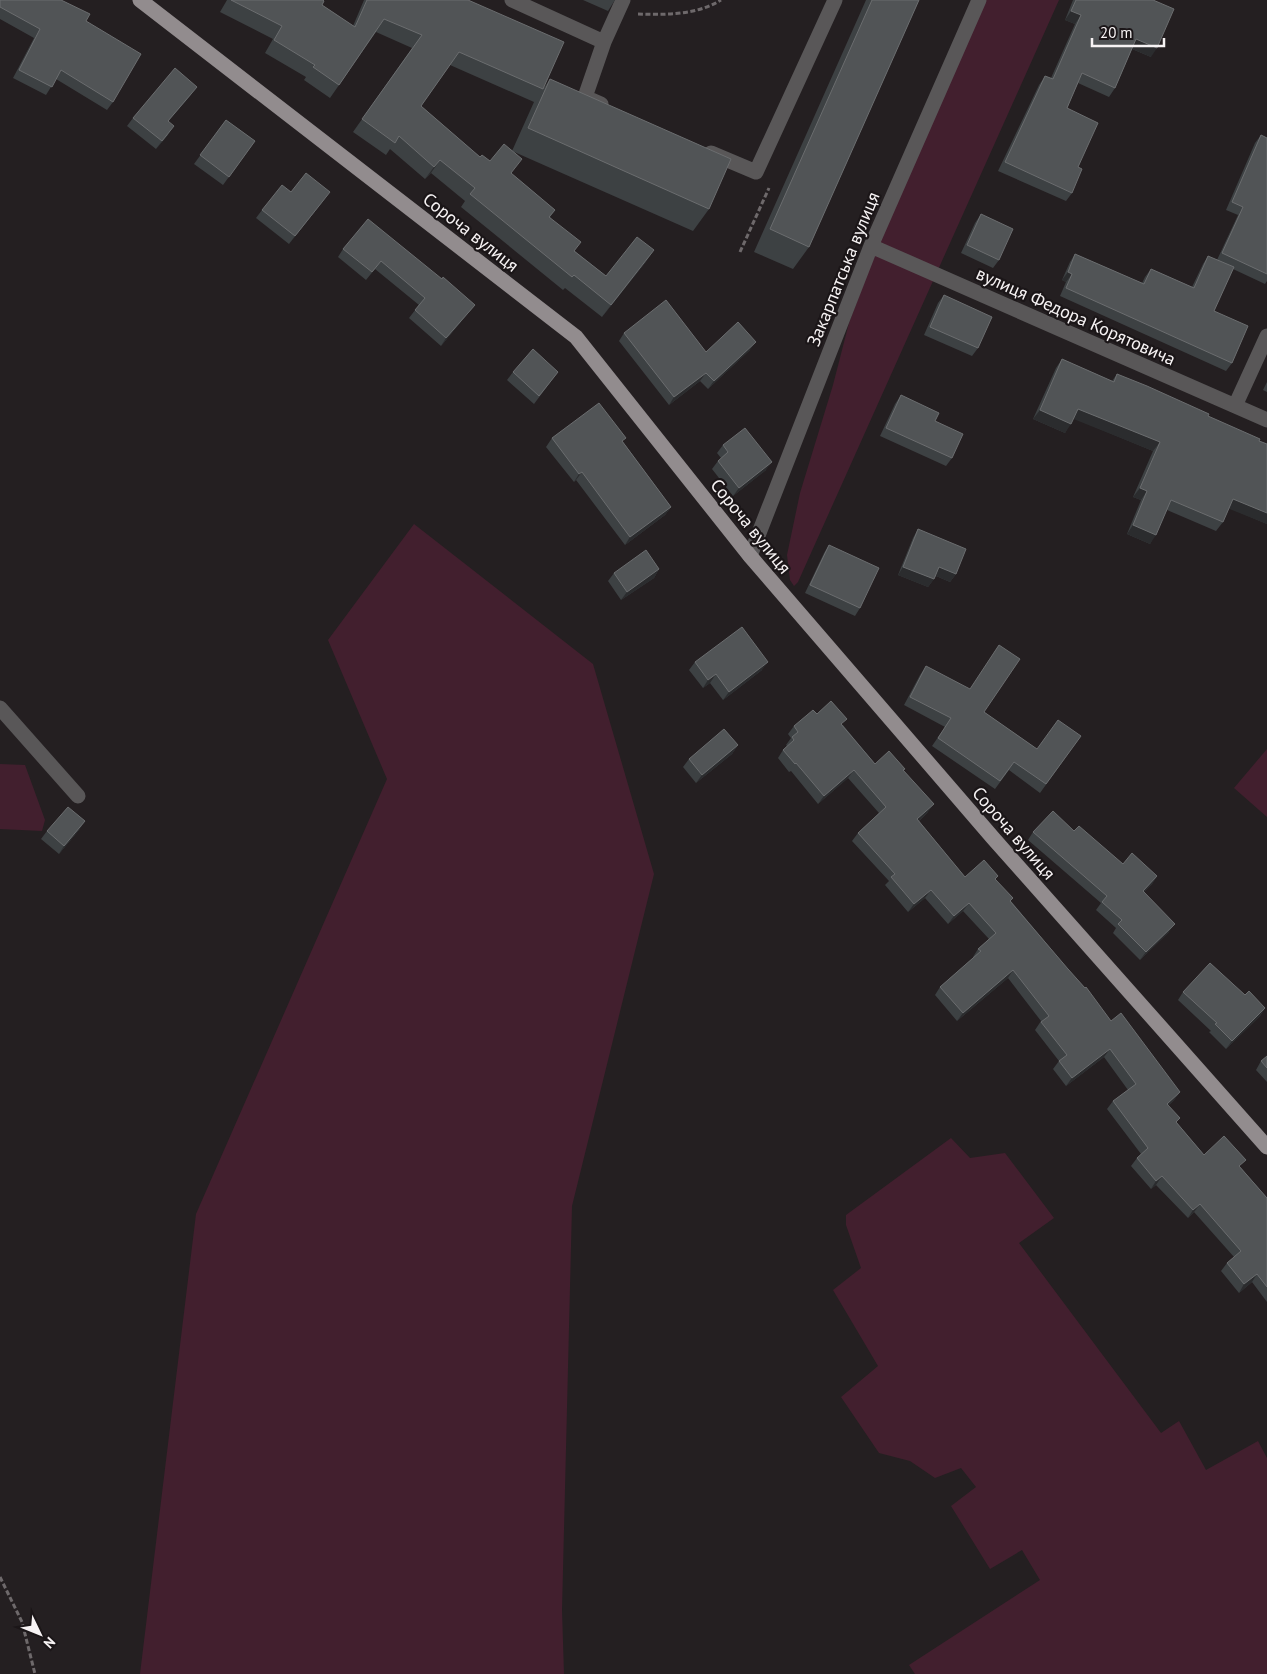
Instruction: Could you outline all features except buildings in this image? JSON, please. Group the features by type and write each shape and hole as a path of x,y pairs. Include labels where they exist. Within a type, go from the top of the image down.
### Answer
{"main road":[{"name":"Сороча вулиця","path":"140,0 576,337 750,556 993,838 1267,1147"}],"street":[{"path":"512,0 604,42"},
{"path":"702,148 756,172 835,0"},
{"name":"Закарпатська вулиця","path":"750,556 871,246 979,0"},
{"path":"612,109 585,97 604,42 620,6"},
{"name":"вулиця Федора Корятовича","path":"871,246 1267,420"},
{"path":"1235,406 1267,336"},
{"path":"0,708 78,796"}],"path":[{"path":"620,6 666,15 709,7 721,0"},
{"path":"0,1577 22,1622 34,1674"}],"shaded area":[{"path":"986,0 1059,0 798,582 794,586 790,580 787,555 800,493 833,385 849,323 884,229"},
{"path":"414,524 593,664 654,874 572,1206 562,1610 564,1674 140,1674 196,1214 387,779 328,640"},
{"path":"1267,749 1267,817 1234,788"},
{"path":"0,764 25,765 45,820 42,831 0,829"},
{"path":"951,1138 970,1158 1005,1153 1054,1218 1019,1243 1161,1433 1179,1421 1206,1470 1258,1441 1267,1458 1267,1674 915,1674 909,1665 1040,1580 1022,1550 990,1569 951,1506 976,1487 961,1468 935,1478 910,1461 879,1453 841,1397 878,1366 833,1290 861,1268 846,1225 846,1215"}]}
